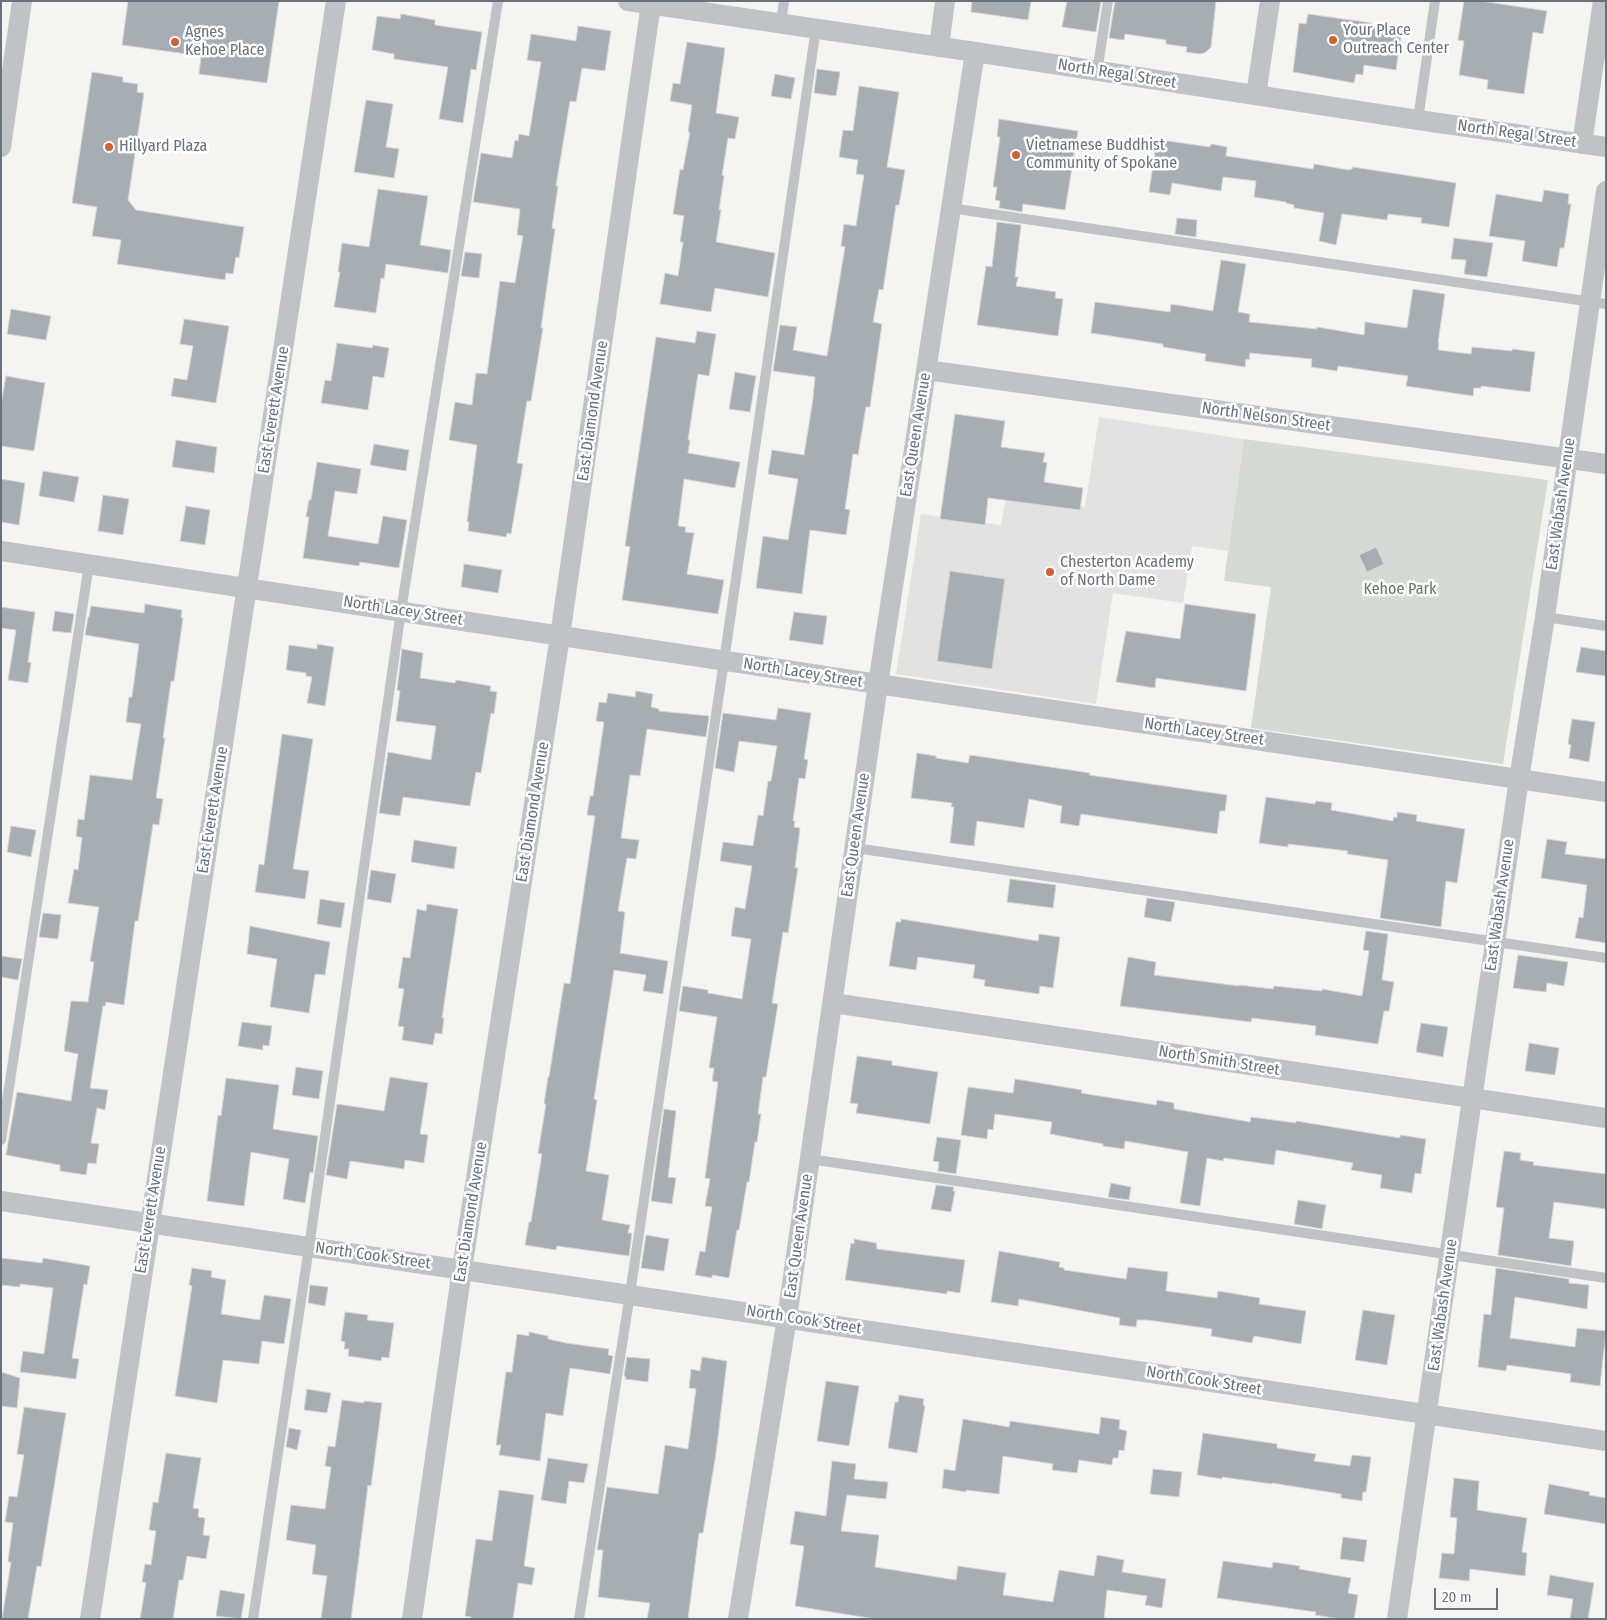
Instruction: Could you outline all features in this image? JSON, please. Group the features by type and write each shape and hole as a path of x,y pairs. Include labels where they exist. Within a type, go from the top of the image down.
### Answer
{"street":[{"path":"1,147 8,51 22,1"},
{"name":"East Everett Avenue","path":"90,1619 336,1"},
{"name":"North Regal Street","path":"628,1 1606,147"},
{"path":"939,47 945,1"},
{"path":"1256,95 1270,1"},
{"path":"1582,144 1603,1"},
{"name":"East Diamond Avenue","path":"412,1619 462,1269 560,636 651,4"},
{"name":"East Queen Avenue","path":"738,1619 786,1318 878,684 975,52"},
{"name":"East Wabash Avenue","path":"1397,1619 1567,458 1598,303 1606,191"},
{"name":"North Nelson Street","path":"926,370 1606,464"},
{"name":"North Lacey Street","path":"1,551 1606,792"},
{"name":"North Smith Street","path":"833,1003 1606,1118"},
{"name":"North Cook Street","path":"1,1201 1606,1441"}],"lane":[{"path":"253,1619 401,611 498,1"},
{"path":"781,23 784,1"},
{"path":"1097,72 1108,1"},
{"path":"1418,120 1435,1"},
{"path":"579,1619 630,1294 816,28"},
{"path":"950,208 1598,303"},
{"path":"1,1140 89,564"},
{"path":"1545,617 1606,626"},
{"path":"855,848 1606,958"},
{"path":"810,1159 1606,1278"}],"shaded area":[{"name":"Chesterton Academy of North Dame","path":"1099,417 1244,439 1228,551 1192,546 1183,603 1113,593 1096,704 896,674 921,514 1001,525 1006,496 1085,507"}],"green space":[{"name":"Kehoe Park","path":"1244,439 1548,480 1503,764 1251,728 1271,587 1224,581"}],"building":[{"name":"Agnes Kehoe Place","path":"128,1 279,1 267,83 199,74 201,56 122,45"},
{"path":"972,1 1031,1 1028,20 971,12"},
{"path":"1067,1 1101,1 1096,32 1062,27"},
{"path":"1115,1 1216,1 1211,47 1201,54 1186,52 1187,47 1166,44 1166,40 1125,34 1124,40 1109,38"},
{"path":"1464,1 1481,1 1547,11 1543,34 1533,32 1524,94 1487,89 1488,80 1459,75 1464,41 1458,40"},
{"path":"401,14 435,20 435,25 482,32 476,70 471,69 463,123 439,119 448,67 394,59 394,54 372,50 377,16 400,19"},
{"name":"Your Place Outreach Center","path":"1308,14 1372,23 1371,25 1402,30 1396,70 1364,65 1363,75 1356,74 1354,83 1293,72 1299,23 1306,24"},
{"path":"578,26 611,31 605,71 582,68 576,102 570,101 556,186 558,186 552,228 555,229 541,328 543,328 531,401 527,401 517,463 523,464 511,534 507,533 506,537 468,531 469,522 467,522 477,445 449,440 455,402 472,405 476,373 487,374 500,281 515,283 523,236 517,235 520,209 473,202 481,153 512,158 515,140 518,141 519,134 529,136 541,62 527,60 531,34 576,41"},
{"path":"687,42 725,48 716,113 739,117 735,139 728,138 722,175 724,176 719,210 721,210 716,242 775,253 768,297 715,288 711,312 660,304 665,273 678,276 683,242 680,242 684,216 673,214 680,169 683,170 690,132 688,132 692,105 670,101 673,83 680,84"},
{"path":"817,69 840,72 836,96 814,93"},
{"name":"Hillyard Plaza","path":"92,72 123,77 123,82 138,84 137,92 144,93 128,200 136,210 244,227 239,258 236,257 233,274 226,273 225,280 117,264 121,240 92,236 97,207 72,203"},
{"path":"775,74 795,78 791,99 771,96"},
{"path":"859,86 899,92 887,167 905,170 899,205 896,205 883,290 879,289 873,322 882,324 870,407 866,407 858,455 853,454 845,509 850,510 846,535 810,530 802,594 756,588 763,536 788,540 798,479 768,474 772,450 804,455 813,399 815,377 773,371 780,325 797,327 793,350 827,356 845,247 841,246 844,224 856,226 864,175 856,174 858,160 839,157 843,130 853,131"},
{"path":"366,100 393,104 386,147 399,149 394,178 354,172"},
{"path":"999,119 1078,131 1065,210 1023,204 1022,212 999,208 1000,201 995,200 997,187 993,187 1000,137 997,137"},
{"path":"1161,140 1210,147 1211,144 1227,147 1226,156 1313,169 1314,164 1349,170 1353,167 1456,183 1449,227 1421,223 1422,218 1388,214 1387,220 1342,214 1336,245 1319,241 1324,213 1294,208 1294,205 1286,202 1254,197 1256,181 1223,177 1221,191 1172,183 1170,195 1149,192 1156,144 1160,145"},
{"path":"378,189 428,196 420,245 451,250 448,273 386,264 384,279 381,278 376,313 334,307 340,272 338,272 342,243 369,247"},
{"path":"1544,190 1569,194 1568,204 1571,204 1564,248 1560,248 1557,267 1522,261 1525,241 1489,236 1496,194 1542,202"},
{"path":"1177,218 1197,220 1196,237 1175,234"},
{"path":"997,222 1021,225 1015,277 1018,277 1016,286 1056,292 1055,298 1063,299 1058,336 977,325 986,266 992,267"},
{"path":"1454,238 1493,243 1487,277 1464,274 1466,260 1451,259"},
{"path":"465,252 482,254 479,278 461,276"},
{"path":"1221,260 1246,264 1238,312 1250,314 1249,322 1317,329 1317,327 1364,335 1365,322 1407,328 1413,289 1445,294 1438,350 1471,354 1472,347 1535,352 1530,392 1481,386 1481,388 1474,388 1473,396 1406,386 1408,376 1338,366 1337,371 1311,367 1312,359 1250,353 1249,360 1246,359 1245,367 1205,361 1206,354 1163,347 1163,344 1091,333 1095,302 1170,312 1171,304 1213,311"},
{"path":"11,309 51,316 46,340 7,334"},
{"path":"184,319 229,326 216,403 171,396 174,378 187,380 193,346 180,344"},
{"path":"697,331 716,334 709,376 698,374 688,440 690,440 688,453 740,462 735,488 684,479 678,526 686,527 685,532 694,533 687,574 724,580 718,614 622,600 630,547 625,546 656,337 695,343"},
{"path":"337,343 372,348 373,345 389,348 384,378 373,376 368,410 321,403 325,380 331,381"},
{"path":"735,372 756,376 750,412 729,409"},
{"path":"6,376 45,383 34,451 1,446 1,404"},
{"path":"955,414 1005,421 1001,447 1045,453 1043,462 1047,463 1044,482 1083,488 1080,510 988,498 985,525 940,519"},
{"path":"176,440 217,447 214,473 172,467"},
{"path":"374,444 409,450 406,471 370,465"},
{"path":"317,462 361,469 357,494 335,491 328,536 378,544 383,516 407,520 399,568 360,562 359,566 303,558 309,517 306,517 309,500 311,500"},
{"path":"43,471 79,477 74,502 39,496"},
{"path":"1,479 25,483 19,525 1,522"},
{"path":"103,495 129,499 123,535 98,531"},
{"path":"186,506 210,510 205,545 180,541"},
{"path":"1376,547 1384,564 1367,572 1359,555"},
{"path":"464,564 502,570 498,593 461,587"},
{"path":"950,571 1005,579 992,669 937,661"},
{"path":"145,604 182,610 181,618 183,618 174,681 171,681 156,798 163,799 159,825 153,824 138,921 135,921 124,1005 106,1002 105,1006 103,1006 90,1088 108,1090 105,1110 97,1108 91,1143 99,1144 96,1164 88,1163 86,1175 60,1171 60,1165 6,1155 17,1092 71,1101 78,1054 64,1051 71,1001 88,1002 94,962 90,961 99,907 68,903 74,869 78,870 82,838 76,836 78,819 84,820 90,775 132,780 141,724 126,722 129,697 132,697 139,644 85,635 88,617 91,606 144,613"},
{"path":"1185,604 1256,614 1246,691 1156,678 1155,688 1116,682 1126,631 1180,639"},
{"path":"1,607 35,612 28,662 31,663 28,683 8,680 16,630 1,628"},
{"path":"55,611 74,614 71,633 52,631"},
{"path":"794,612 827,616 823,645 789,640"},
{"path":"317,644 334,647 325,706 307,703 312,677 306,676 306,673 286,670 289,645 317,649"},
{"path":"1581,647 1606,651 1606,676 1576,672"},
{"path":"402,649 423,653 420,678 455,683 456,680 491,686 490,691 497,692 494,714 491,713 481,773 476,772 470,806 403,797 400,816 379,813 388,752 431,760 436,726 396,721 400,691 397,690"},
{"path":"636,691 653,694 651,707 659,709 659,711 709,716 706,737 647,729 640,776 630,775 621,838 639,840 636,859 627,858 618,911 625,912 620,953 668,961 663,994 643,991 646,975 614,970 594,1099 597,1100 586,1171 609,1175 602,1220 630,1225 628,1233 632,1233 629,1256 557,1246 556,1250 525,1245 529,1222 531,1222 542,1154 538,1153 546,1104 544,1104 548,1077 564,983 570,984 595,816 587,815 590,796 593,796 604,722 596,721 599,702 606,703 608,693 635,697"},
{"path":"778,708 811,713 804,759 808,760 805,779 799,778 793,821 795,821 794,827 800,828 795,868 798,868 788,933 783,932 772,1003 778,1004 766,1077 763,1077 758,1114 761,1114 757,1142 755,1142 749,1182 747,1182 739,1230 737,1230 729,1278 712,1275 712,1278 695,1275 700,1251 705,1252 712,1207 705,1206 710,1179 705,1178 718,1082 712,1081 714,1068 709,1068 717,1017 679,1011 683,986 742,999 751,939 731,936 735,907 745,909 752,866 720,861 723,842 753,846 758,815 763,816 768,781 771,781 777,746 739,741 734,772 715,768 723,713 776,720"},
{"path":"1572,719 1595,722 1589,762 1569,758 1571,745 1568,744"},
{"path":"282,734 313,739 293,869 309,871 305,899 255,892 259,864 264,865"},
{"path":"917,753 968,763 970,755 1227,795 1225,811 1220,811 1217,834 1081,814 1079,826 1060,823 1062,806 1029,799 1024,828 977,821 974,846 950,843 954,807 951,807 952,803 911,798"},
{"path":"1266,797 1315,804 1316,801 1332,803 1331,810 1393,821 1394,817 1397,818 1397,812 1417,815 1416,821 1465,829 1457,883 1446,881 1441,927 1380,918 1388,860 1347,854 1348,851 1288,844 1288,847 1259,843"},
{"path":"11,826 36,830 31,857 7,852"},
{"path":"1547,839 1567,842 1565,854 1606,859 1606,943 1575,938 1579,917 1583,918 1587,885 1541,878"},
{"path":"414,840 457,847 454,869 411,862"},
{"path":"371,870 396,874 391,903 367,899"},
{"path":"1010,879 1056,885 1053,908 1007,902"},
{"path":"1147,898 1175,902 1171,922 1144,917"},
{"path":"320,899 345,903 341,928 317,924"},
{"path":"427,904 458,909 442,1018 444,1018 442,1034 435,1033 433,1045 402,1040 404,1027 398,1026 404,989 398,988 403,957 410,958 417,909 426,911"},
{"path":"43,913 61,915 58,939 39,937"},
{"path":"901,919 1038,941 1039,934 1060,937 1053,988 1040,986 1039,994 984,986 985,980 973,978 975,965 918,957 916,970 889,966 896,922 901,922"},
{"path":"250,926 330,942 325,975 315,974 309,1013 270,1007 277,959 247,954"},
{"path":"1366,931 1388,934 1382,980 1394,982 1389,1011 1384,1011 1378,1044 1315,1035 1316,1026 1252,1018 1251,1022 1120,1006 1128,957 1156,962 1154,975 1273,989 1274,986 1322,991 1322,989 1362,996 1369,951 1363,950"},
{"path":"1518,955 1568,962 1564,986 1547,983 1546,992 1513,988"},
{"path":"1,956 22,959 18,980 1,977"},
{"path":"242,1022 272,1026 269,1046 263,1045 263,1050 238,1046"},
{"path":"1421,1023 1448,1027 1443,1057 1416,1052"},
{"path":"1529,1043 1559,1048 1555,1075 1525,1071"},
{"path":"857,1056 892,1061 892,1065 938,1072 930,1124 856,1113 858,1104 850,1103"},
{"path":"296,1067 323,1071 319,1099 292,1095"},
{"path":"390,1077 428,1083 420,1134 428,1135 424,1163 405,1160 404,1169 350,1161 347,1179 326,1175 337,1104 384,1111"},
{"path":"226,1078 279,1085 273,1129 318,1136 313,1173 310,1172 305,1203 283,1199 289,1159 251,1152 244,1206 207,1201 218,1115 221,1116"},
{"path":"1015,1079 1082,1090 1081,1093 1156,1105 1157,1100 1174,1103 1174,1109 1250,1122 1251,1117 1296,1123 1296,1121 1400,1138 1400,1135 1426,1139 1421,1174 1415,1173 1412,1193 1380,1188 1382,1175 1351,1170 1353,1163 1276,1150 1274,1165 1224,1158 1223,1161 1207,1158 1200,1206 1180,1203 1188,1152 1125,1141 1124,1149 1103,1146 1103,1144 1050,1134 1052,1122 995,1114 993,1130 988,1129 987,1139 961,1135 968,1087 1013,1093"},
{"path":"664,1109 676,1111 668,1177 676,1178 672,1204 651,1201"},
{"path":"937,1137 961,1140 956,1174 938,1171 939,1162 933,1161"},
{"path":"1504,1151 1521,1153 1520,1160 1534,1162 1533,1165 1606,1174 1606,1209 1554,1202 1549,1238 1574,1241 1571,1266 1498,1255 1504,1208 1496,1207"},
{"path":"1111,1183 1131,1187 1129,1200 1108,1197"},
{"path":"936,1185 954,1187 951,1212 931,1209"},
{"path":"1298,1200 1326,1205 1322,1229 1294,1224"},
{"path":"646,1235 669,1239 664,1271 641,1268"},
{"path":"854,1239 876,1243 877,1249 965,1260 960,1293 947,1291 947,1294 845,1280 851,1243 854,1244"},
{"path":"999,1251 1060,1262 1059,1267 1064,1268 1064,1270 1126,1279 1128,1267 1168,1272 1166,1291 1217,1298 1218,1291 1260,1298 1259,1304 1306,1311 1301,1344 1254,1336 1252,1343 1211,1336 1212,1329 1147,1320 1137,1320 1136,1327 1119,1325 1120,1318 1019,1299 1018,1306 991,1302"},
{"path":"1,1258 42,1263 43,1258 90,1266 87,1285 84,1284 72,1358 79,1359 76,1379 20,1372 23,1351 44,1354 53,1288 20,1284 20,1287 1,1285"},
{"path":"192,1268 212,1271 211,1277 226,1280 221,1314 260,1320 264,1295 291,1299 284,1344 262,1341 259,1364 223,1360 217,1403 175,1396 192,1286 189,1285"},
{"path":"1496,1268 1569,1279 1569,1283 1589,1285 1587,1309 1515,1297 1510,1338 1575,1347 1577,1328 1606,1331 1600,1386 1570,1382 1571,1374 1507,1365 1506,1371 1478,1367 1484,1314 1491,1315"},
{"path":"310,1285 328,1287 325,1306 308,1303"},
{"path":"1363,1310 1395,1315 1387,1365 1355,1360"},
{"path":"345,1312 368,1315 367,1320 394,1323 389,1358 382,1357 381,1361 348,1356 349,1349 344,1349 345,1342 341,1341"},
{"path":"529,1332 548,1336 548,1339 566,1343 609,1349 608,1355 613,1356 610,1374 570,1368 563,1416 546,1413 540,1461 499,1455 501,1445 496,1445 506,1372 512,1372 517,1334 529,1336"},
{"path":"627,1357 650,1359 648,1382 625,1379"},
{"path":"702,1357 727,1361 716,1453 703,1533 699,1533 688,1619 647,1619 650,1603 598,1597 603,1550 597,1550 607,1487 658,1494 665,1445 688,1449 696,1389 689,1388 691,1369 700,1371"},
{"path":"1,1372 20,1378 17,1408 1,1406"},
{"path":"826,1381 859,1386 849,1446 817,1441"},
{"path":"307,1389 331,1393 327,1413 304,1410"},
{"path":"899,1395 924,1399 923,1405 925,1406 917,1453 888,1448 895,1402 898,1402"},
{"path":"342,1400 382,1403 371,1486 368,1485 351,1619 321,1619 327,1576 312,1574 316,1545 286,1540 291,1505 325,1509 331,1467 325,1466 328,1446 335,1447"},
{"path":"24,1407 66,1413 41,1567 37,1566 28,1619 2,1619 11,1562 8,1562 13,1523 5,1522 9,1496 17,1497 24,1455 17,1454"},
{"path":"1101,1417 1120,1420 1119,1429 1127,1431 1124,1451 1119,1450 1118,1458 1113,1458 1112,1465 1079,1460 1077,1473 1052,1470 1053,1464 1003,1456 999,1494 942,1488 944,1469 955,1471 963,1419 1009,1427 1010,1421 1099,1434"},
{"path":"289,1428 301,1430 297,1450 286,1447"},
{"path":"1203,1433 1277,1444 1277,1448 1316,1454 1314,1461 1350,1466 1352,1455 1371,1457 1366,1492 1363,1492 1362,1501 1341,1498 1341,1494 1272,1483 1197,1475"},
{"path":"166,1453 201,1458 193,1508 199,1509 198,1517 205,1518 203,1535 210,1536 206,1559 187,1556 183,1580 179,1580 173,1619 140,1619 146,1583 142,1582 145,1564 151,1565 156,1531 149,1530 153,1502 158,1503"},
{"path":"548,1458 588,1464 584,1483 569,1481 566,1504 541,1500"},
{"path":"832,1461 856,1464 854,1479 888,1482 886,1499 847,1495 841,1531 879,1535 875,1567 956,1580 958,1566 1006,1573 1003,1595 1053,1602 1059,1570 1094,1576 1097,1555 1124,1560 1122,1572 1166,1579 1162,1608 1145,1605 1147,1596 1107,1590 1104,1619 875,1619 795,1606 804,1546 790,1544 795,1511 826,1516"},
{"path":"1153,1469 1182,1472 1179,1497 1150,1494"},
{"path":"1454,1478 1479,1481 1477,1510 1527,1518 1522,1552 1527,1553 1525,1576 1470,1569 1469,1581 1439,1578 1442,1553 1454,1554 1457,1518 1450,1517"},
{"path":"1549,1484 1590,1492 1589,1495 1606,1498 1606,1524 1544,1514"},
{"path":"499,1490 534,1495 524,1566 535,1568 532,1585 518,1583 513,1619 471,1619 471,1617 465,1616 476,1539 492,1541"},
{"path":"1343,1537 1367,1540 1364,1562 1340,1559"},
{"path":"1223,1561 1272,1568 1273,1562 1300,1566 1299,1569 1351,1578 1348,1593 1358,1595 1354,1619 1340,1619 1315,1615 1316,1612 1217,1598"},
{"path":"1550,1575 1594,1583 1588,1619 1570,1619 1573,1599 1547,1595"},
{"path":"220,1590 245,1594 241,1619 216,1616"}],"place":[{"name":"Your Place Outreach Center","path":"1333,40"},
{"name":"Agnes Kehoe Place","path":"175,42"},
{"name":"Hillyard Plaza","path":"109,147"},
{"name":"Vietnamese Buddhist Community of Spokane","path":"1016,155"},
{"name":"Chesterton Academy of North Dame","path":"1050,572"}]}
